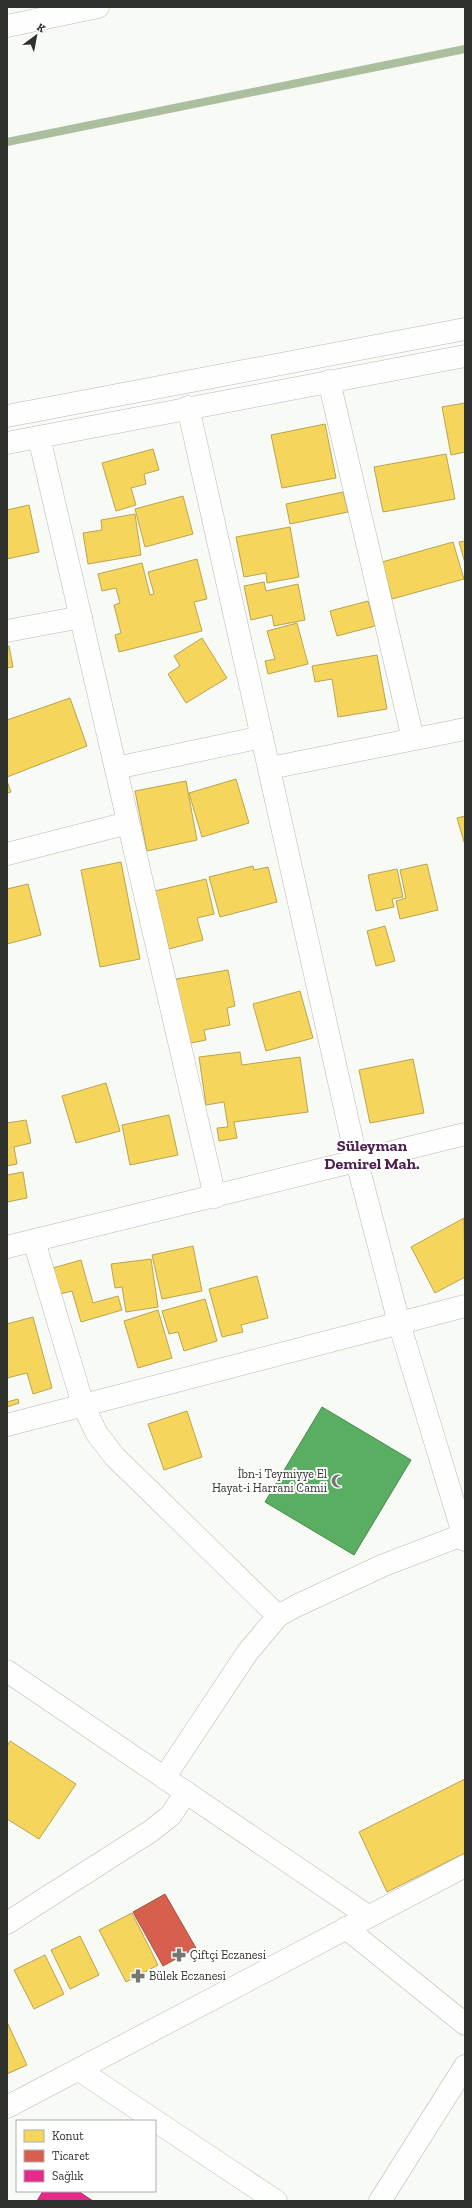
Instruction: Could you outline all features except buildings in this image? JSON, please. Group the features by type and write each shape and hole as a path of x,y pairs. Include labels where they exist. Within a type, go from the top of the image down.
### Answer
{"street":[{"path":"7,26 98,7"},
{"path":"7,416 465,329"},
{"path":"7,443 465,356"},
{"path":"329,382 413,739"},
{"path":"164,1778 246,1653 278,1616 296,1606 384,1565 465,1536 399,1323 358,1162 188,408"},
{"path":"39,437 215,1197"},
{"path":"7,631 81,617"},
{"path":"270,768 465,729"},
{"path":"116,768 262,737"},
{"path":"7,854 128,823"},
{"path":"7,1247 358,1162 465,1134"},
{"path":"34,1241 83,1406 97,1434 115,1457 278,1616"},
{"path":"7,1425 465,1306"},
{"path":"7,1671 368,1916"},
{"path":"7,1923 151,1831 171,1815 186,1792"},
{"path":"7,2107 465,1866"},
{"path":"346,1928 465,2024"},
{"path":"380,2201 465,2066"},
{"path":"79,2070 154,2120"},
{"path":"156,2121 276,2201"}],"waterway":[{"path":"7,142 465,49"}],"place":[{"name":"İbn-i Teymiyye El Hayat-i Harrani Camii","path":"338,1481"},
{"name":"Çiftçi Eczanesi","path":"179,1955"},
{"name":"Bülek Eczanesi","path":"138,1976"}],"district":[{"name":"Süleyman Demirel Mah.","path":"372,1154"}]}
